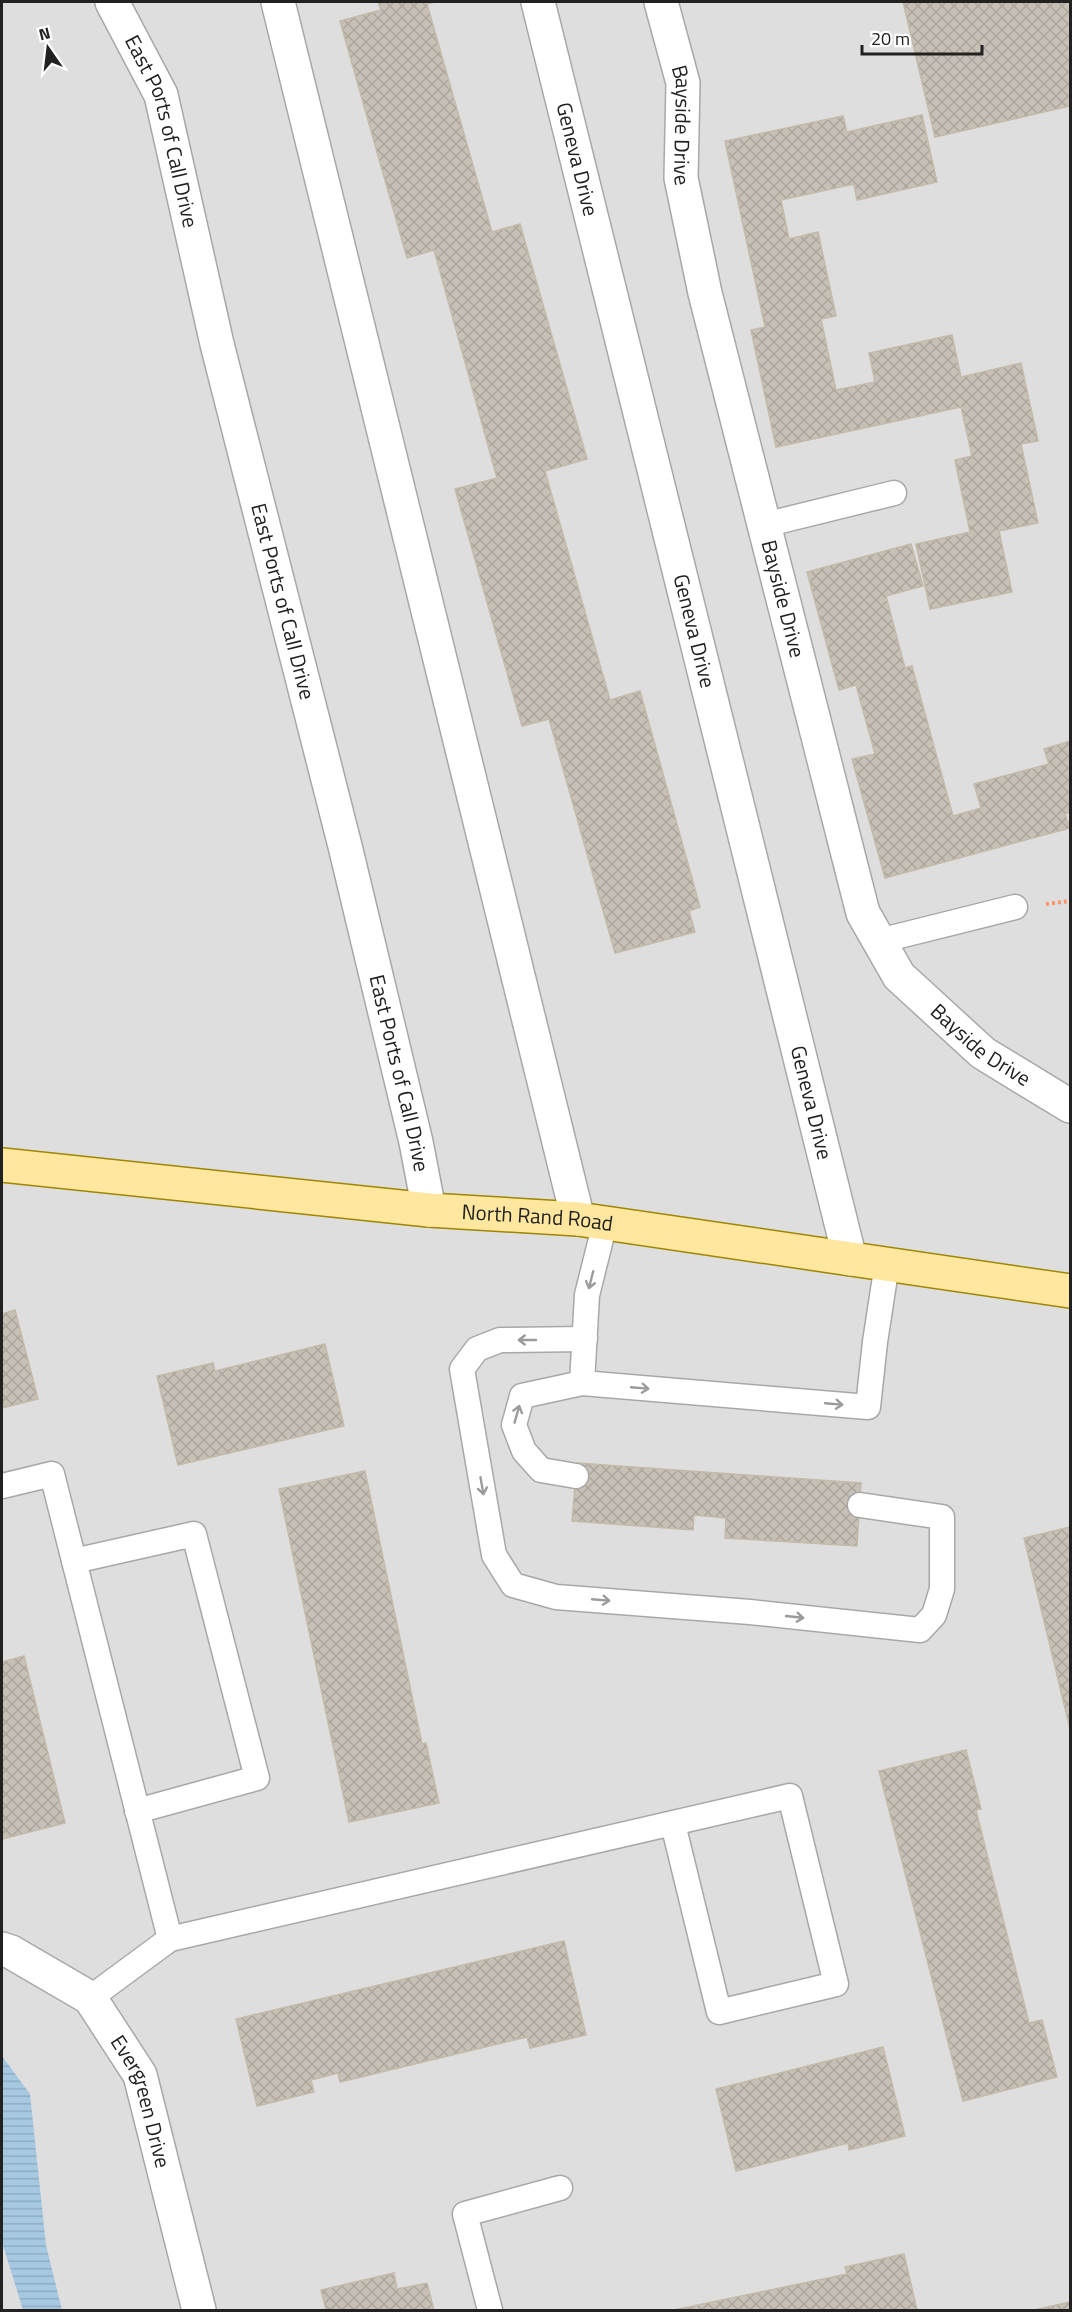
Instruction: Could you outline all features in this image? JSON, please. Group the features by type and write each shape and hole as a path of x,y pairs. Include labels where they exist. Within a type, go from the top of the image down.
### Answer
{"main road":[{"name":"North Rand Road","path":"2,1165 429,1210 592,1221 1071,1291"}],"street":[{"name":"East Ports of Call Drive","path":"112,2 161,95 217,344 356,892 416,1142 429,1210"},
{"path":"278,2 592,1221"},
{"name":"Geneva Drive","path":"538,2 850,1259"},
{"name":"Bayside Drive","path":"661,2 683,83 681,178 705,293 863,913 899,975 983,1053 1071,1106"},
{"name":"Evergreen Drive","path":"2,1949 90,1998 140,2075 199,2310"}],"lane":[{"path":"764,525 894,493"},
{"path":"879,941 1015,907"},
{"path":"582,1383 592,1221"},
{"path":"576,1476 541,1470 524,1451 514,1425 522,1396 582,1383 868,1407 887,1264"},
{"path":"585,1340 500,1340 477,1349 462,1370 494,1555 513,1585 556,1597 750,1612 920,1630 934,1615 942,1589 942,1517 860,1505"},
{"path":"2,1485 52,1474 170,1939"},
{"path":"74,1561 194,1534 257,1779 137,1811"},
{"path":"90,1998 170,1939 790,1796 836,1984 719,2012 673,1824"},
{"path":"490,2310 465,2214 560,2188"}],"shaded area":[{"path":"2,2 1070,2 1070,2310 2,2310"}],"water":[{"path":"2,2056 30,2094 46,2245 62,2310 23,2310 2,2242"}],"building":[{"path":"378,2 435,2 427,4 492,232 520,224 587,459 545,471 610,700 640,691 700,907 689,911 695,932 615,953 549,719 522,726 455,489 497,478 434,250 407,258 340,21 381,10"},
{"path":"903,2 1070,2 1070,106 935,137"},
{"path":"922,115 937,182 857,200 854,184 781,200 789,239 818,232 836,316 821,319 836,390 875,382 869,353 952,335 961,377 1021,363 1038,441 1021,444 1038,523 999,531 1012,592 930,609 916,544 970,532 955,460 972,456 961,407 776,447 751,330 765,327 725,141 843,116 847,132"},
{"path":"911,544 923,586 886,596 905,668 912,666 953,816 981,808 974,784 1049,764 1044,749 1070,741 1070,812 1065,814 1070,828 885,878 852,759 875,754 856,685 839,690 807,572"},
{"path":"15,1310 38,1399 2,1408 2,1314"},
{"path":"325,1344 344,1426 178,1465 157,1376 213,1363 215,1371"},
{"path":"577,1463 861,1483 857,1546 725,1538 726,1518 694,1515 693,1530 572,1521"},
{"path":"365,1471 422,1744 426,1743 439,1803 349,1822 279,1489"},
{"path":"1070,1527 1070,1729 1024,1538"},
{"path":"24,1656 65,1823 2,1839 2,1662"},
{"path":"966,1750 981,1809 976,1810 1029,2023 1042,2020 1057,2077 963,2101 879,1771"},
{"path":"564,1941 586,2035 530,2048 527,2037 340,2082 338,2073 311,2080 314,2092 257,2106 236,2019"},
{"path":"883,2047 905,2136 849,2150 848,2143 736,2171 716,2089"},
{"path":"904,2254 917,2310 674,2310 847,2274 845,2267"},
{"path":"394,2273 397,2289 427,2283 434,2310 326,2310 321,2290"},
{"path":"1070,2302 1070,2310 1034,2310"}]}
